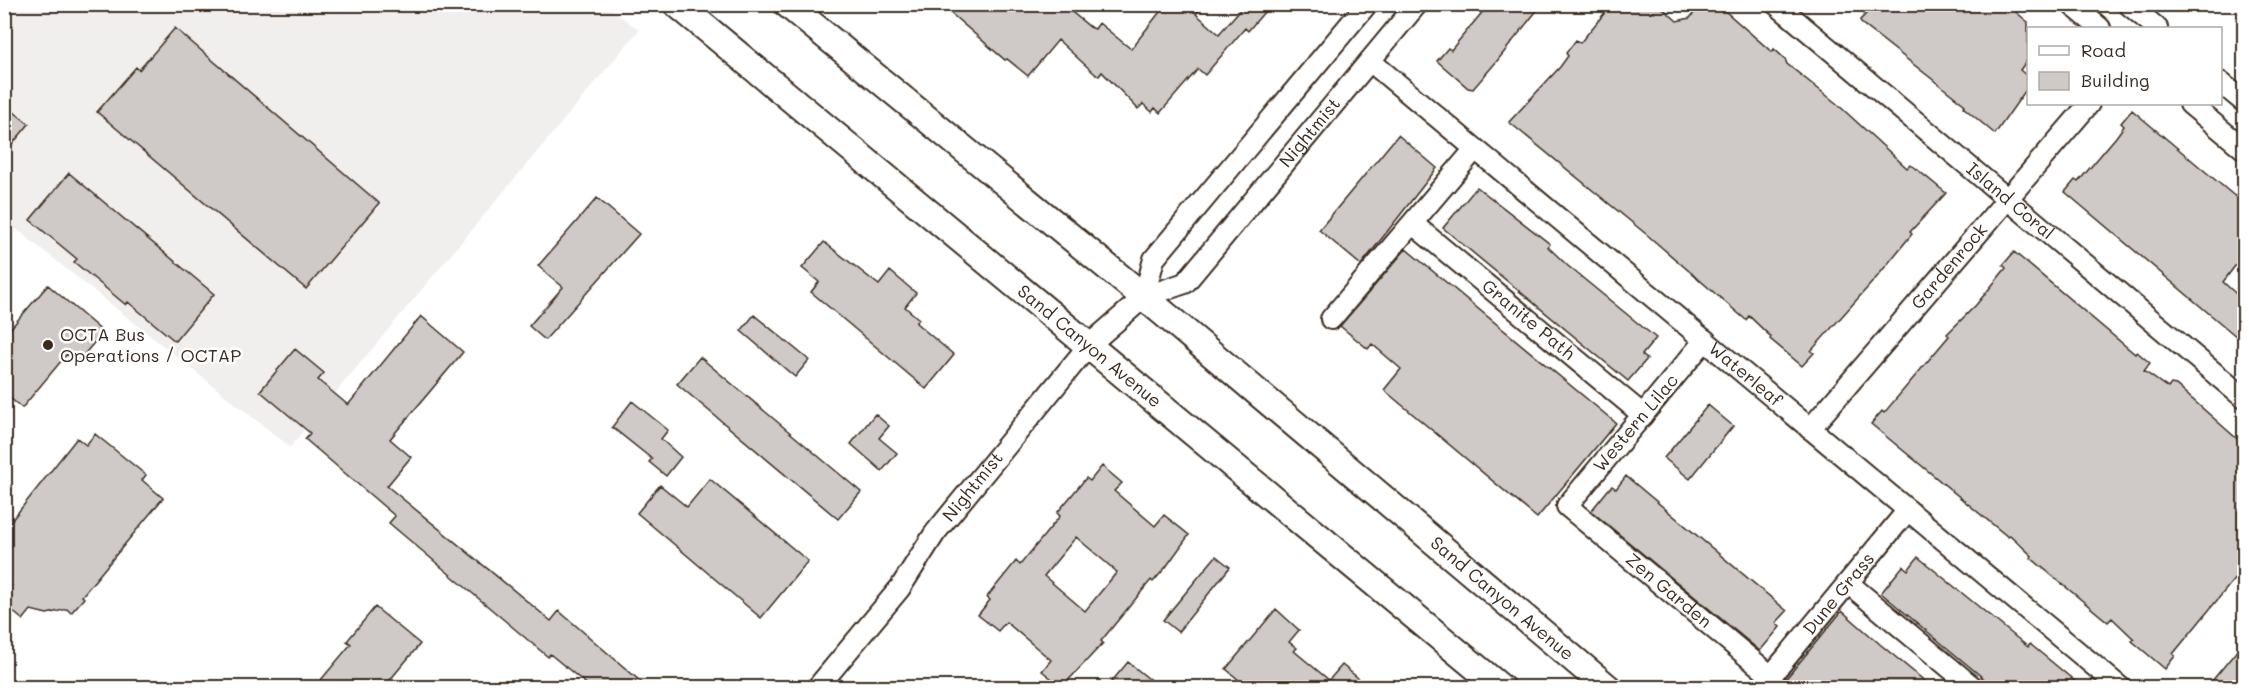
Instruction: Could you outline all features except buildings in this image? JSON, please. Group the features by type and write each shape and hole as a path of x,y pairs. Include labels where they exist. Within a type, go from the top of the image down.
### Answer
{"main road":[{"name":"Sand Canyon Avenue","path":"677,4 1501,687"},
{"name":"Sand Canyon Avenue","path":"787,4 1144,297 1608,687"}],"street":[{"path":"1144,297 1154,259 1367,4"},
{"name":"Nightmist","path":"817,687 900,588 935,533 1089,345 1144,297 1185,283 1417,4"},
{"name":"Island Coral","path":"1776,4 2244,398"},
{"path":"2071,4 2099,27"},
{"path":"2128,4 2156,27"},
{"name":"Waterleaf","path":"1370,61 2121,687"},
{"path":"2222,84 2244,102"},
{"name":"Gardenrock","path":"1810,429 2088,105"},
{"path":"2191,105 2244,149"},
{"path":"1331,319 1475,149"},
{"name":"Granite Path","path":"1413,224 1643,415"},
{"name":"Western Lilac","path":"1567,506 1705,340"},
{"name":"Zen Garden","path":"1567,506 1771,676"},
{"name":"Dune Grass","path":"1771,676 1908,510"},
{"path":"1848,583 1974,687"}],"shaded area":[{"path":"604,4 639,30 290,447 5,220 4,5"}],"place":[{"name":"OCTA Bus Operations / OCTAP","path":"48,345"}]}
